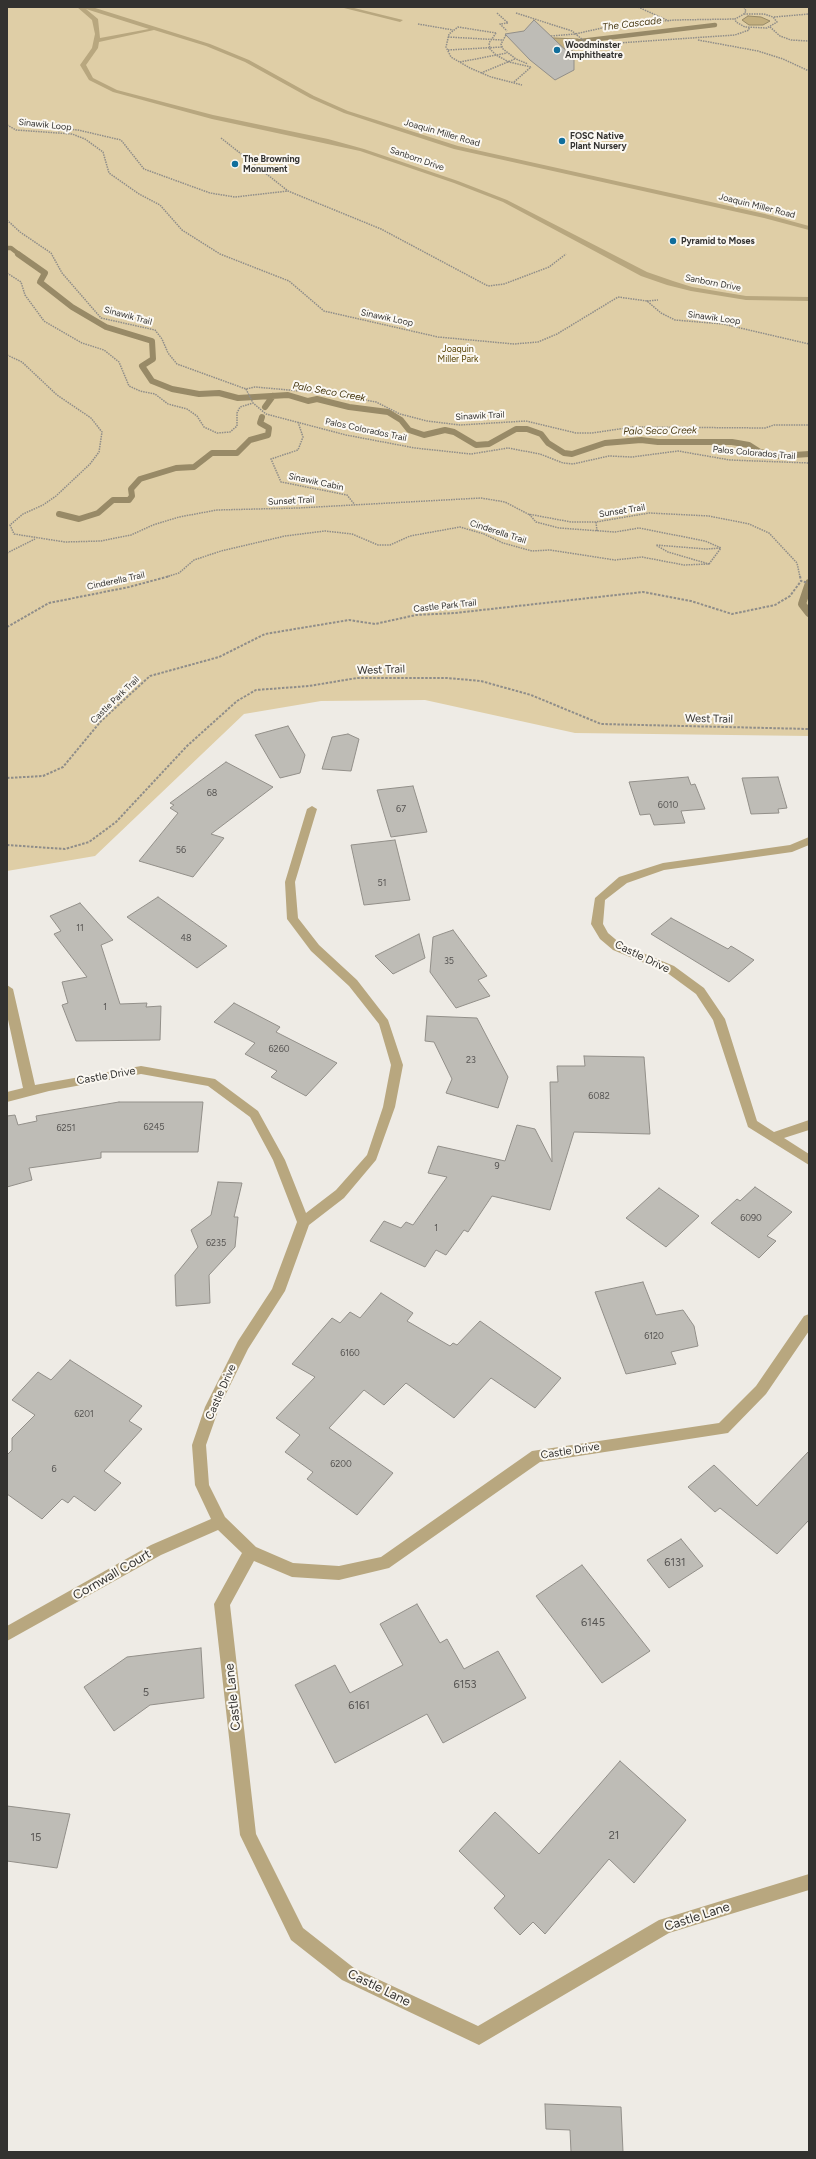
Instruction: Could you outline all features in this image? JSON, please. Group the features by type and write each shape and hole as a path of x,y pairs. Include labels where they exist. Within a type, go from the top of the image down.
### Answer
{"street":[{"name":"Sanborn Drive","path":"80,7 95,19 98,34 95,48 83,65 91,79 115,91 212,117 314,138 369,152 456,182 505,201 547,222 580,242 644,274 691,289 746,298 809,299"},
{"name":"Joaquin Miller Road","path":"86,7 154,30 208,45 247,61 312,97 346,112 456,148 765,216 809,228"},
{"path":"343,7 400,20"},
{"path":"96,41 154,30"},
{"path":"302,1222 340,1194 372,1157 389,1107 397,1065 384,1023 353,984 315,948 293,918 290,882 312,809"},
{"name":"Castle Drive","path":"809,841 792,848 664,867 623,880 600,898 597,924 604,936 617,947 670,970 700,991 719,1018 752,1124 809,1160"},
{"path":"7,989 30,1092"},
{"name":"Castle Drive","path":"7,1098 30,1092 142,1070 210,1082 254,1114 279,1160 302,1222 299,1236 278,1291 243,1345 212,1407 200,1445 202,1485 220,1522 251,1552 292,1570 339,1573 384,1563 537,1456 723,1429 761,1390 809,1320"},
{"path":"773,1137 809,1125"},
{"name":"Cornwall Court","path":"7,1634 156,1550 220,1522"},
{"name":"Castle Lane","path":"251,1552 222,1604 248,1835 297,1934 348,1974 479,2036 665,1926 809,1882"}],"path":[{"path":"638,7 669,21"},
{"path":"744,7 746,11 744,14"},
{"path":"497,13 508,23 500,24 507,31"},
{"path":"516,13 552,23 575,34 588,45"},
{"path":"551,36 575,34 611,26 710,18 735,19 744,14 759,14 773,17 809,14"},
{"path":"735,19 740,25 749,28 770,27 777,22 773,17"},
{"path":"400,20 454,30"},
{"path":"514,82 531,67 509,62 496,55 490,47 490,40 496,33 458,27 448,37 448,50 451,57 481,72 522,85"},
{"path":"770,27 780,36 791,40 809,41"},
{"path":"569,51 588,45 694,39 735,35 749,30 749,28"},
{"path":"506,35 502,40 502,46 507,53 528,64"},
{"path":"448,37 502,40"},
{"path":"694,39 758,51 783,59 809,71"},
{"path":"448,50 502,46"},
{"path":"460,62 507,53"},
{"path":"481,72 516,59"},
{"path":"212,117 209,124 212,133 230,144 288,191 381,230 488,286 504,284 549,267 563,258 571,247 580,242"},
{"name":"Sinawik Loop","path":"7,125 16,130 56,131 72,134 95,145 103,152 104,161 109,173 139,194 160,205 182,230 220,254 289,281 309,300 324,311 438,337 514,344 538,342 556,334 609,300 618,297 646,301 661,313 675,320 723,324 809,344"},
{"path":"56,131 65,129 78,130 121,140 133,152 144,169 210,193 235,197 288,191"},
{"name":"Sinawik Trail","path":"7,220 20,232 51,253 62,273 101,318 155,330 162,339 168,353 176,364 246,389 255,387 334,394 376,402 400,414 427,421 460,426 526,421 576,433 592,433 633,427 765,428 774,425 809,425"},
{"path":"7,273 21,282 25,294 44,321 82,343 104,350 119,362 130,386 140,391 155,394 168,404 187,409 197,416 204,427 217,433 230,432 237,426 237,413 240,407 253,403 246,389"},
{"path":"7,355 22,362 58,396 91,418 102,432 99,452 90,464 56,496 43,505 23,514 7,526"},
{"name":"Palos Colorados Trail","path":"253,403 266,414 346,435 415,448 471,454 508,448 540,454 563,463 573,464 609,456 632,457 678,451 730,460 768,460 797,464 809,463"},
{"name":"Sinawik Cabin","path":"298,422 303,437 298,450 271,460 281,482 347,495 355,505"},
{"name":"Sunset Trail","path":"10,525 14,534 36,539 65,542 101,541 131,535 153,524 179,517 217,510 355,505 481,498 505,502 528,514 571,522 596,522 648,513 709,516 749,524 769,533 797,562 801,581"},
{"path":"528,514 536,522 559,528 598,532 615,532 640,528 705,541 721,548"},
{"path":"596,522 598,532"},
{"name":"Cinderella Trail","path":"7,627 11,623 49,603 107,590 129,588 179,573 194,560 221,551 285,536 325,531 352,534 378,545 390,545 410,536 460,528 484,534 503,543 532,551 550,550 615,560 642,557 684,565 709,564"},
{"path":"7,553 36,539"},
{"path":"656,545 706,549 721,548 709,564 668,552 660,549 656,545"},
{"path":"801,581 809,583"},
{"name":"Castle Park Trail","path":"7,778 43,776 63,767 101,721 150,676 219,657 265,634 348,620 375,624 416,615 455,613 562,598 643,592 691,601 732,614 739,611 776,605 790,596 801,581"},
{"name":"West Trail","path":"7,845 65,849 89,842 116,822 187,746 218,720 237,701 256,690 309,686 357,678 453,678 481,681 531,695 601,724 809,729"}],"green space":[{"name":"Joaquin Miller Park","path":"7,7 809,7 809,736 575,733 425,700 321,701 244,714 95,856 7,871"}],"shaded area":[{"path":"748,16 761,17 770,21 763,25 749,25 742,20"},
{"path":"553,38 578,39 584,42 563,49"}],"building":[{"name":"Woodminster Amphitheatre","path":"534,20 574,58 574,70 555,80 530,60 505,34 524,31"},
{"path":"288,726 305,755 300,773 280,778 255,735"},
{"path":"348,734 359,739 351,771 322,769 332,737"},
{"path":"226,762 273,787 211,834 224,838 193,877 139,861 178,813 170,808 174,805 170,803"},
{"path":"688,777 691,785 695,784 705,809 681,811 685,823 654,825 650,814 640,815 629,782"},
{"path":"778,777 787,808 778,809 779,813 751,814 742,778"},
{"path":"413,786 427,832 391,837 377,790"},
{"path":"395,840 410,900 364,905 351,845"},
{"path":"158,897 227,946 197,968 127,917"},
{"path":"80,903 113,940 101,945 120,1004 147,1003 146,1007 161,1006 160,1040 76,1041 62,1005 68,1003 62,982 87,977 54,934 61,931 50,916"},
{"path":"671,918 728,949 731,946 754,960 729,982 651,934"},
{"path":"453,930 487,976 478,980 490,996 456,1008 430,972 433,937"},
{"path":"419,934 425,958 393,974 375,956"},
{"path":"234,1003 280,1027 276,1032 337,1063 306,1096 271,1077 277,1071 245,1054 255,1043 214,1022"},
{"path":"427,1016 477,1018 508,1077 498,1108 446,1093 452,1079 434,1042 425,1041"},
{"path":"584,1056 644,1057 650,1134 574,1132 550,1210 492,1196 468,1232 464,1230 446,1255 436,1250 425,1267 370,1241 384,1221 401,1228 406,1222 413,1225 447,1177 428,1173 438,1146 505,1161 517,1125 535,1129 552,1162 550,1082 558,1082 557,1066 585,1066"},
{"path":"119,1102 203,1102 198,1152 101,1152 101,1158 29,1168 32,1180 7,1187 7,1116 15,1115 18,1125 37,1121 36,1116"},
{"path":"218,1182 242,1183 234,1217 238,1217 235,1247 209,1275 210,1303 176,1306 175,1275 198,1247 191,1230 211,1215"},
{"path":"755,1187 792,1212 767,1236 776,1241 759,1258 711,1223 737,1199 740,1201"},
{"path":"659,1188 699,1216 666,1247 626,1218"},
{"path":"643,1282 656,1315 683,1310 694,1326 698,1346 671,1352 676,1364 626,1374 595,1292"},
{"path":"381,1293 413,1313 407,1321 450,1346 453,1343 457,1345 480,1321 561,1378 535,1408 491,1378 454,1418 406,1383 384,1405 364,1390 329,1428 393,1473 357,1515 307,1479 313,1472 285,1452 300,1435 276,1418 315,1377 292,1364 332,1318 340,1323 350,1312 360,1318"},
{"path":"70,1360 142,1406 129,1421 142,1429 104,1471 121,1483 95,1511 74,1496 68,1503 62,1499 42,1519 7,1494 7,1455 12,1450 12,1438 35,1415 12,1400 38,1372 51,1380"},
{"path":"809,1451 809,1520 777,1554 720,1508 715,1512 688,1487 714,1465 757,1506"},
{"path":"681,1539 703,1566 669,1588 647,1560"},
{"path":"582,1565 650,1651 602,1683 536,1596"},
{"path":"417,1604 440,1643 447,1639 464,1669 498,1651 526,1698 443,1743 427,1714 335,1763 295,1685 335,1665 350,1693 403,1665 380,1624"},
{"path":"201,1648 204,1698 150,1705 114,1731 84,1687 127,1657"},
{"path":"620,1761 686,1820 634,1883 609,1859 545,1934 533,1922 520,1935 494,1908 505,1896 459,1851 495,1812 539,1854"},
{"path":"7,1806 70,1814 57,1868 7,1861"},
{"path":"545,2104 621,2107 623,2152 571,2152 570,2130 546,2129"}],"waterway":[{"name":"The Cascade","path":"572,42 715,25"},
{"name":"Palo Seco Creek","path":"7,248 11,248 20,255"},
{"name":"Palo Seco Creek","path":"18,254 45,273 40,282 72,307 106,327 152,341 153,359 142,366 152,381 172,389 199,394 219,393 238,398 288,395 308,401 317,399 349,407 388,412 401,420 409,430 424,435 445,430 454,432 476,445 489,444 516,429 527,429 541,434 548,443 564,453 572,454 605,443 641,440 658,442 732,442 749,445 760,452 780,456 809,454"},
{"name":"Palo Seco Creek","path":"265,407 273,396"},
{"name":"Palo Seco Creek","path":"59,514 79,519 98,513 113,500 129,500 132,496 131,489 140,479 176,468 194,467 212,453 237,453 250,440 268,435 269,428 260,423 262,417"},
{"path":"809,583 802,604 809,613"}],"place":[{"name":"Woodminster Amphitheatre","path":"557,50"},
{"name":"FOSC Native Plant Nursery","path":"562,141"},
{"name":"The Browning Monument","path":"235,164"},
{"name":"Pyramid to Moses","path":"673,241"}]}
